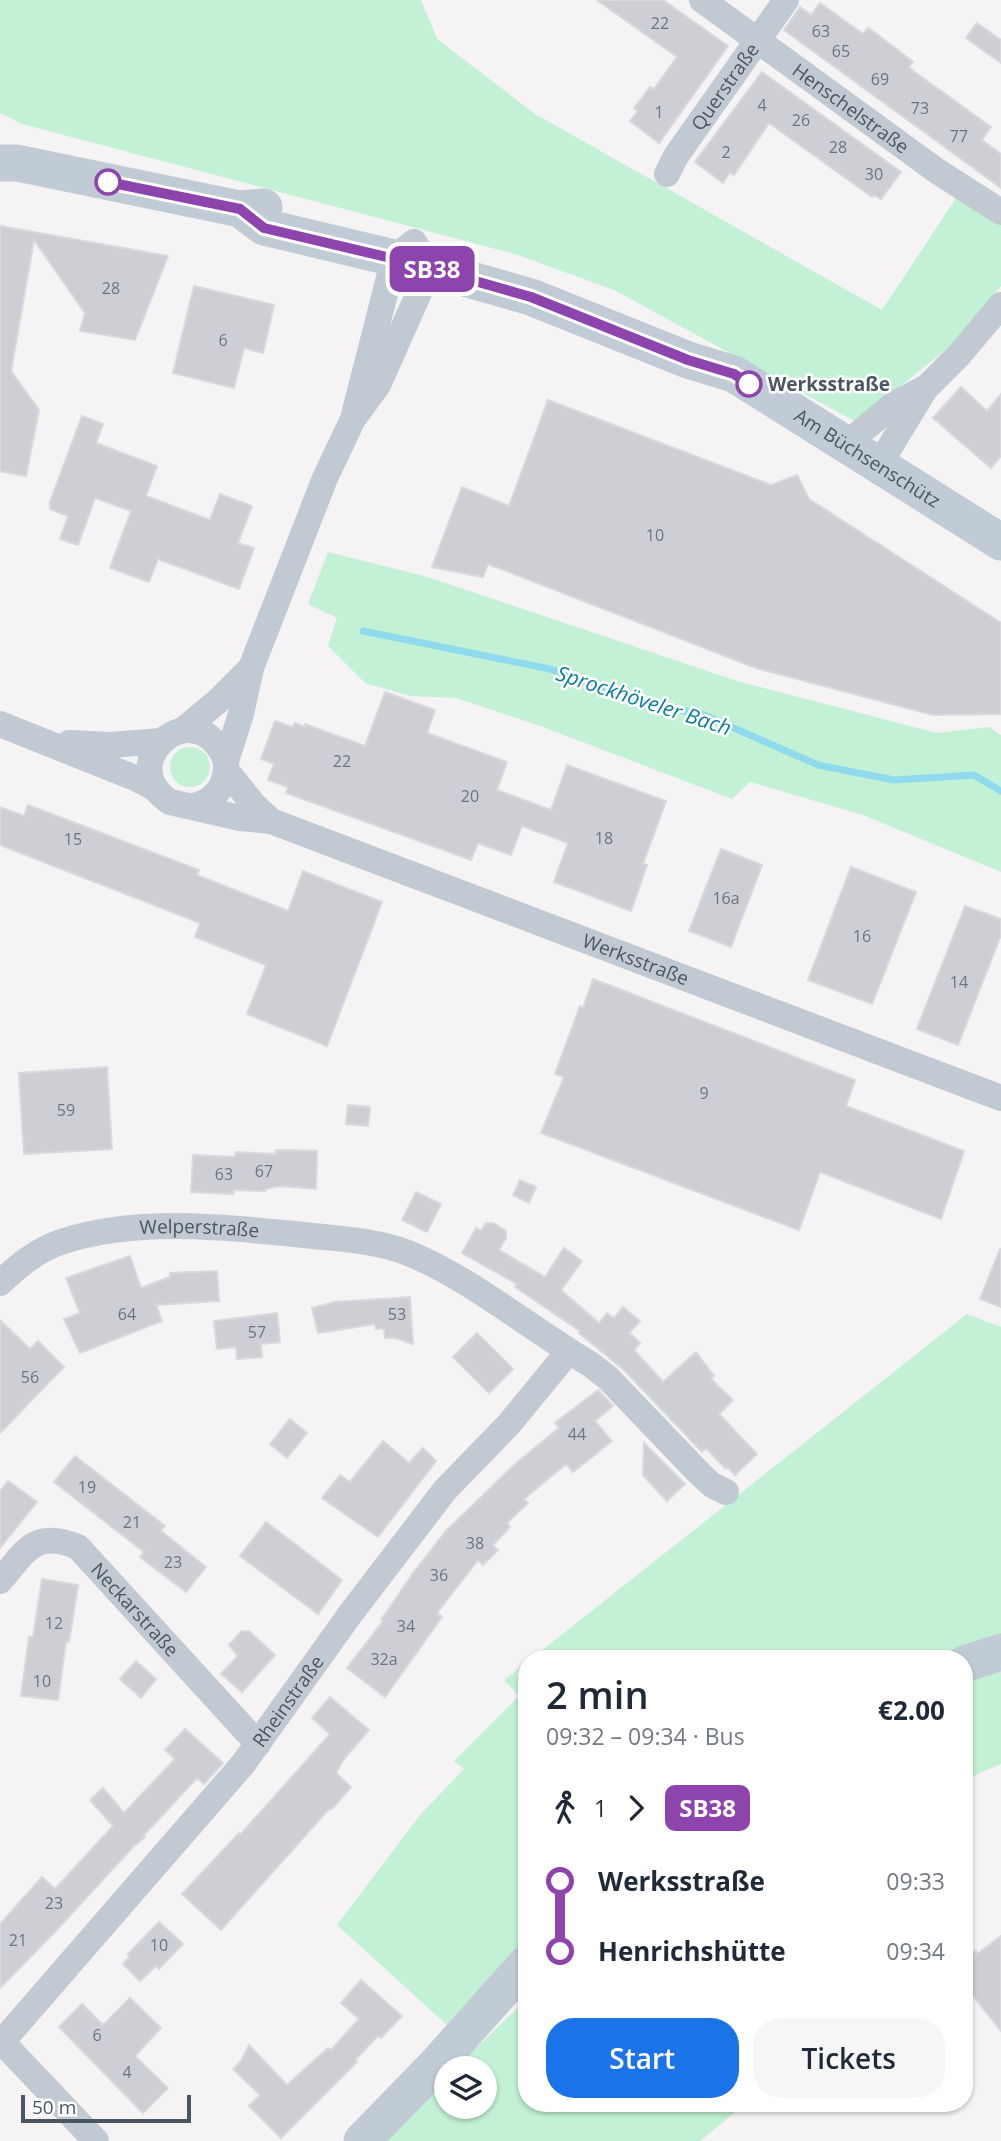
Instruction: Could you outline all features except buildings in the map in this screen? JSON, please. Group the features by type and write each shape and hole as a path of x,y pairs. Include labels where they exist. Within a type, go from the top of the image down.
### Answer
{"street":[{"name":"Henschelstraße","path":"702,0 937,171 1001,212"},
{"name":"Querstraße","path":"667,174 676,156 786,0"},
{"name":"Am Büchsenschütz","path":"4,161 240,209 264,228 413,256 531,297 688,360 734,374 1001,542"},
{"path":"192,806 214,796 222,786 251,668 325,478 353,419 413,256"},
{"path":"353,419 378,385 413,256"},
{"path":"879,464 925,389 959,355 1001,305"},
{"path":"846,444 893,405 925,389"},
{"path":"156,789 150,775 150,761 172,736 218,701 251,668"},
{"name":"Werksstraße","path":"0,723 135,778 156,789 170,802 240,818 271,821 1001,1098"},
{"name":"Werksstraße","path":"47,742 110,745 194,730 215,741 226,765 253,804 271,821"},
{"name":"Welperstraße","path":"0,1283 39,1251 111,1230 141,1227 281,1233 359,1241 409,1253 464,1283 569,1351"},
{"path":"569,1351 608,1378 701,1475 726,1492"},
{"name":"Rheinstraße","path":"1,2043 243,1764 351,1613 445,1490 509,1424 569,1351"},
{"name":"Neckarstraße","path":"0,1581 28,1549 39,1541 63,1541 78,1547 258,1744"},
{"path":"973,1661 1001,1652"},
{"path":"362,2141 433,2068 518,1973"},
{"path":"1,2043 96,2141"}],"green space":[{"path":"0,0 421,0 437,39 535,114 882,310 956,198 1001,221 1001,286 949,347 856,422 614,290 515,254 22,124 0,113"},
{"path":"328,552 428,577 737,681 937,733 989,727 1001,735 1001,872 863,815 750,782 732,799 543,727 456,698 410,696 365,683 328,646 337,618 308,604"},
{"path":"190,747 198,748 204,753 209,759 209,775 204,781 198,786 190,787 182,786 176,781 171,775 170,767 171,759 176,753 182,748"},
{"path":"967,1314 1001,1327 1001,1636 958,1650 542,1650"},
{"path":"518,1669 518,1695 504,1680"},
{"path":"1001,1669 1001,1764 973,1776 973,1680"},
{"path":"518,1697 518,1955 447,2025 337,1925 420,1815 464,1769 454,1761"},
{"path":"518,2008 518,2112 735,2112 700,2141 382,2141 434,2089 434,2119 497,2119 497,2056 468,2056"}],"waterway":[{"name":"Sprockhöveler Bach","path":"363,631 550,669 663,708 700,713 818,765 894,780 974,775 1001,791"}],"bus line":[{"name":"SB38","path":"108,182 240,209 264,228 343,245 531,297 688,360 734,374 749,384"}],"place":[{"name":"Werksstraße","path":"749,384"}]}
